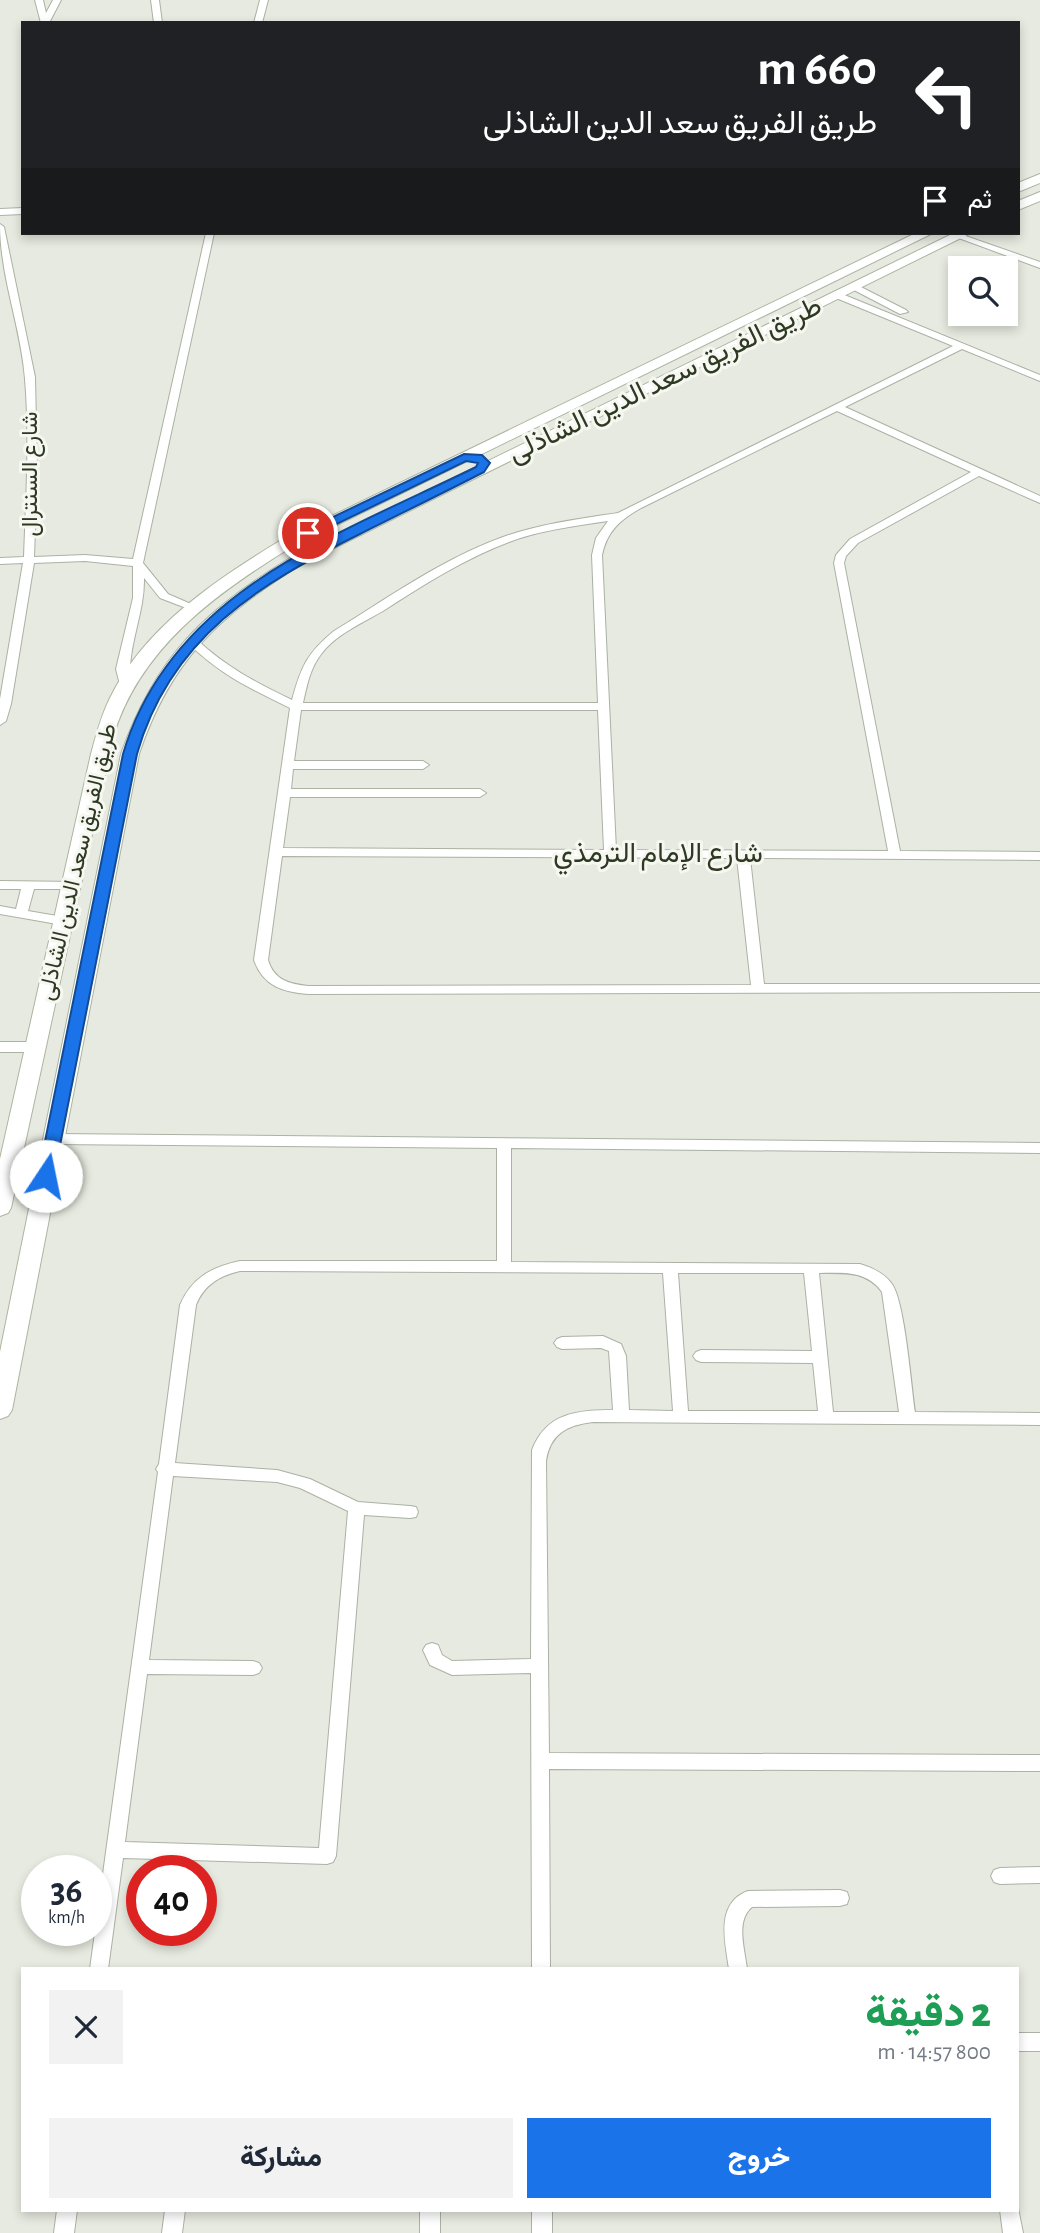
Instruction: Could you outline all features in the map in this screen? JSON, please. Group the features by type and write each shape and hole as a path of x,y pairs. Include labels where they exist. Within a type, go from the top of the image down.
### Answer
{"street":[{"path":"39,0 45,21"},
{"path":"46,21 57,0"},
{"path":"155,0 158,21"},
{"path":"259,21 264,0"},
{"path":"1020,187 1040,178"},
{"path":"1020,205 1040,196"},
{"path":"0,212 21,211"},
{"name":"شارع السنترال","path":"0,227 30,377 32,472 29,559 0,721"},
{"path":"125,687 122,669 139,598 138,563 210,235"},
{"name":"طريق الفريق سعد الدين الشاذلى","path":"0,1208 108,724 125,687 158,643 226,582 284,545 922,235"},
{"name":"طريق الفريق سعد الدين الشاذلى","path":"0,1410 111,844 138,726 165,673 192,641 225,609 276,572 368,523 960,235"},
{"path":"965,235 1040,265"},
{"path":"847,292 891,307 1040,368"},
{"path":"847,292 880,313 1040,378"},
{"path":"880,313 891,307"},
{"path":"610,853 598,539 620,516 961,346"},
{"path":"1007,365 1017,359"},
{"path":"836,407 1039,498"},
{"path":"498,441 501,450 517,452"},
{"path":"464,457 481,460 484,463 480,470"},
{"path":"895,856 839,563 846,547 854,541 979,472"},
{"path":"620,516 562,525 508,540 467,556 338,633 319,649 306,668 296,706 261,960 264,972 274,982 289,988 1040,988"},
{"path":"0,561 112,558 138,563 164,596 194,608"},
{"path":"192,641 215,663 245,682 296,706 603,707"},
{"path":"288,765 423,765"},
{"path":"283,793 481,793"},
{"path":"89,802 93,810 99,813 110,812 120,805"},
{"path":"81,841 100,834 110,839 111,844"},
{"name":"شارع الإمام الترمذي","path":"275,852 1040,856"},
{"path":"743,854 758,988"},
{"path":"21,912 29,885"},
{"path":"0,886 73,885"},
{"path":"0,910 63,920"},
{"path":"0,1047 35,1047"},
{"path":"53,1139 1040,1148"},
{"path":"504,1145 504,1267"},
{"path":"99,1967 188,1305 191,1293 211,1275 240,1266 811,1268 865,1271 874,1275 888,1288 908,1418"},
{"path":"670,1267 681,1416"},
{"path":"811,1268 826,1417"},
{"path":"562,1342 603,1342 615,1348 618,1356 621,1416"},
{"path":"701,1356 820,1357"},
{"path":"541,1967 538,1451 550,1431 562,1422 577,1417 1040,1419"},
{"path":"164,1469 277,1476 304,1483 356,1508 410,1512"},
{"path":"114,1850 327,1856 356,1508"},
{"path":"432,1650 432,1655 440,1665 452,1668 539,1666"},
{"path":"140,1667 253,1668"},
{"path":"540,1761 1040,1763"},
{"path":"1000,1876 1040,1875"},
{"path":"738,1967 733,1916 741,1903 748,1899 840,1898"},
{"path":"1019,2042 1040,2042"},
{"path":"64,2233 67,2212"},
{"path":"172,2233 174,2212"},
{"path":"429,2233 430,2212"},
{"path":"542,2212 542,2233"},
{"path":"1010,2212 1013,2233"}],"route":[{"path":"46,1176 130,754 138,726 165,673 203,629 225,609 276,572 368,523 480,470 484,463 478,458 464,457 308,533"}]}
